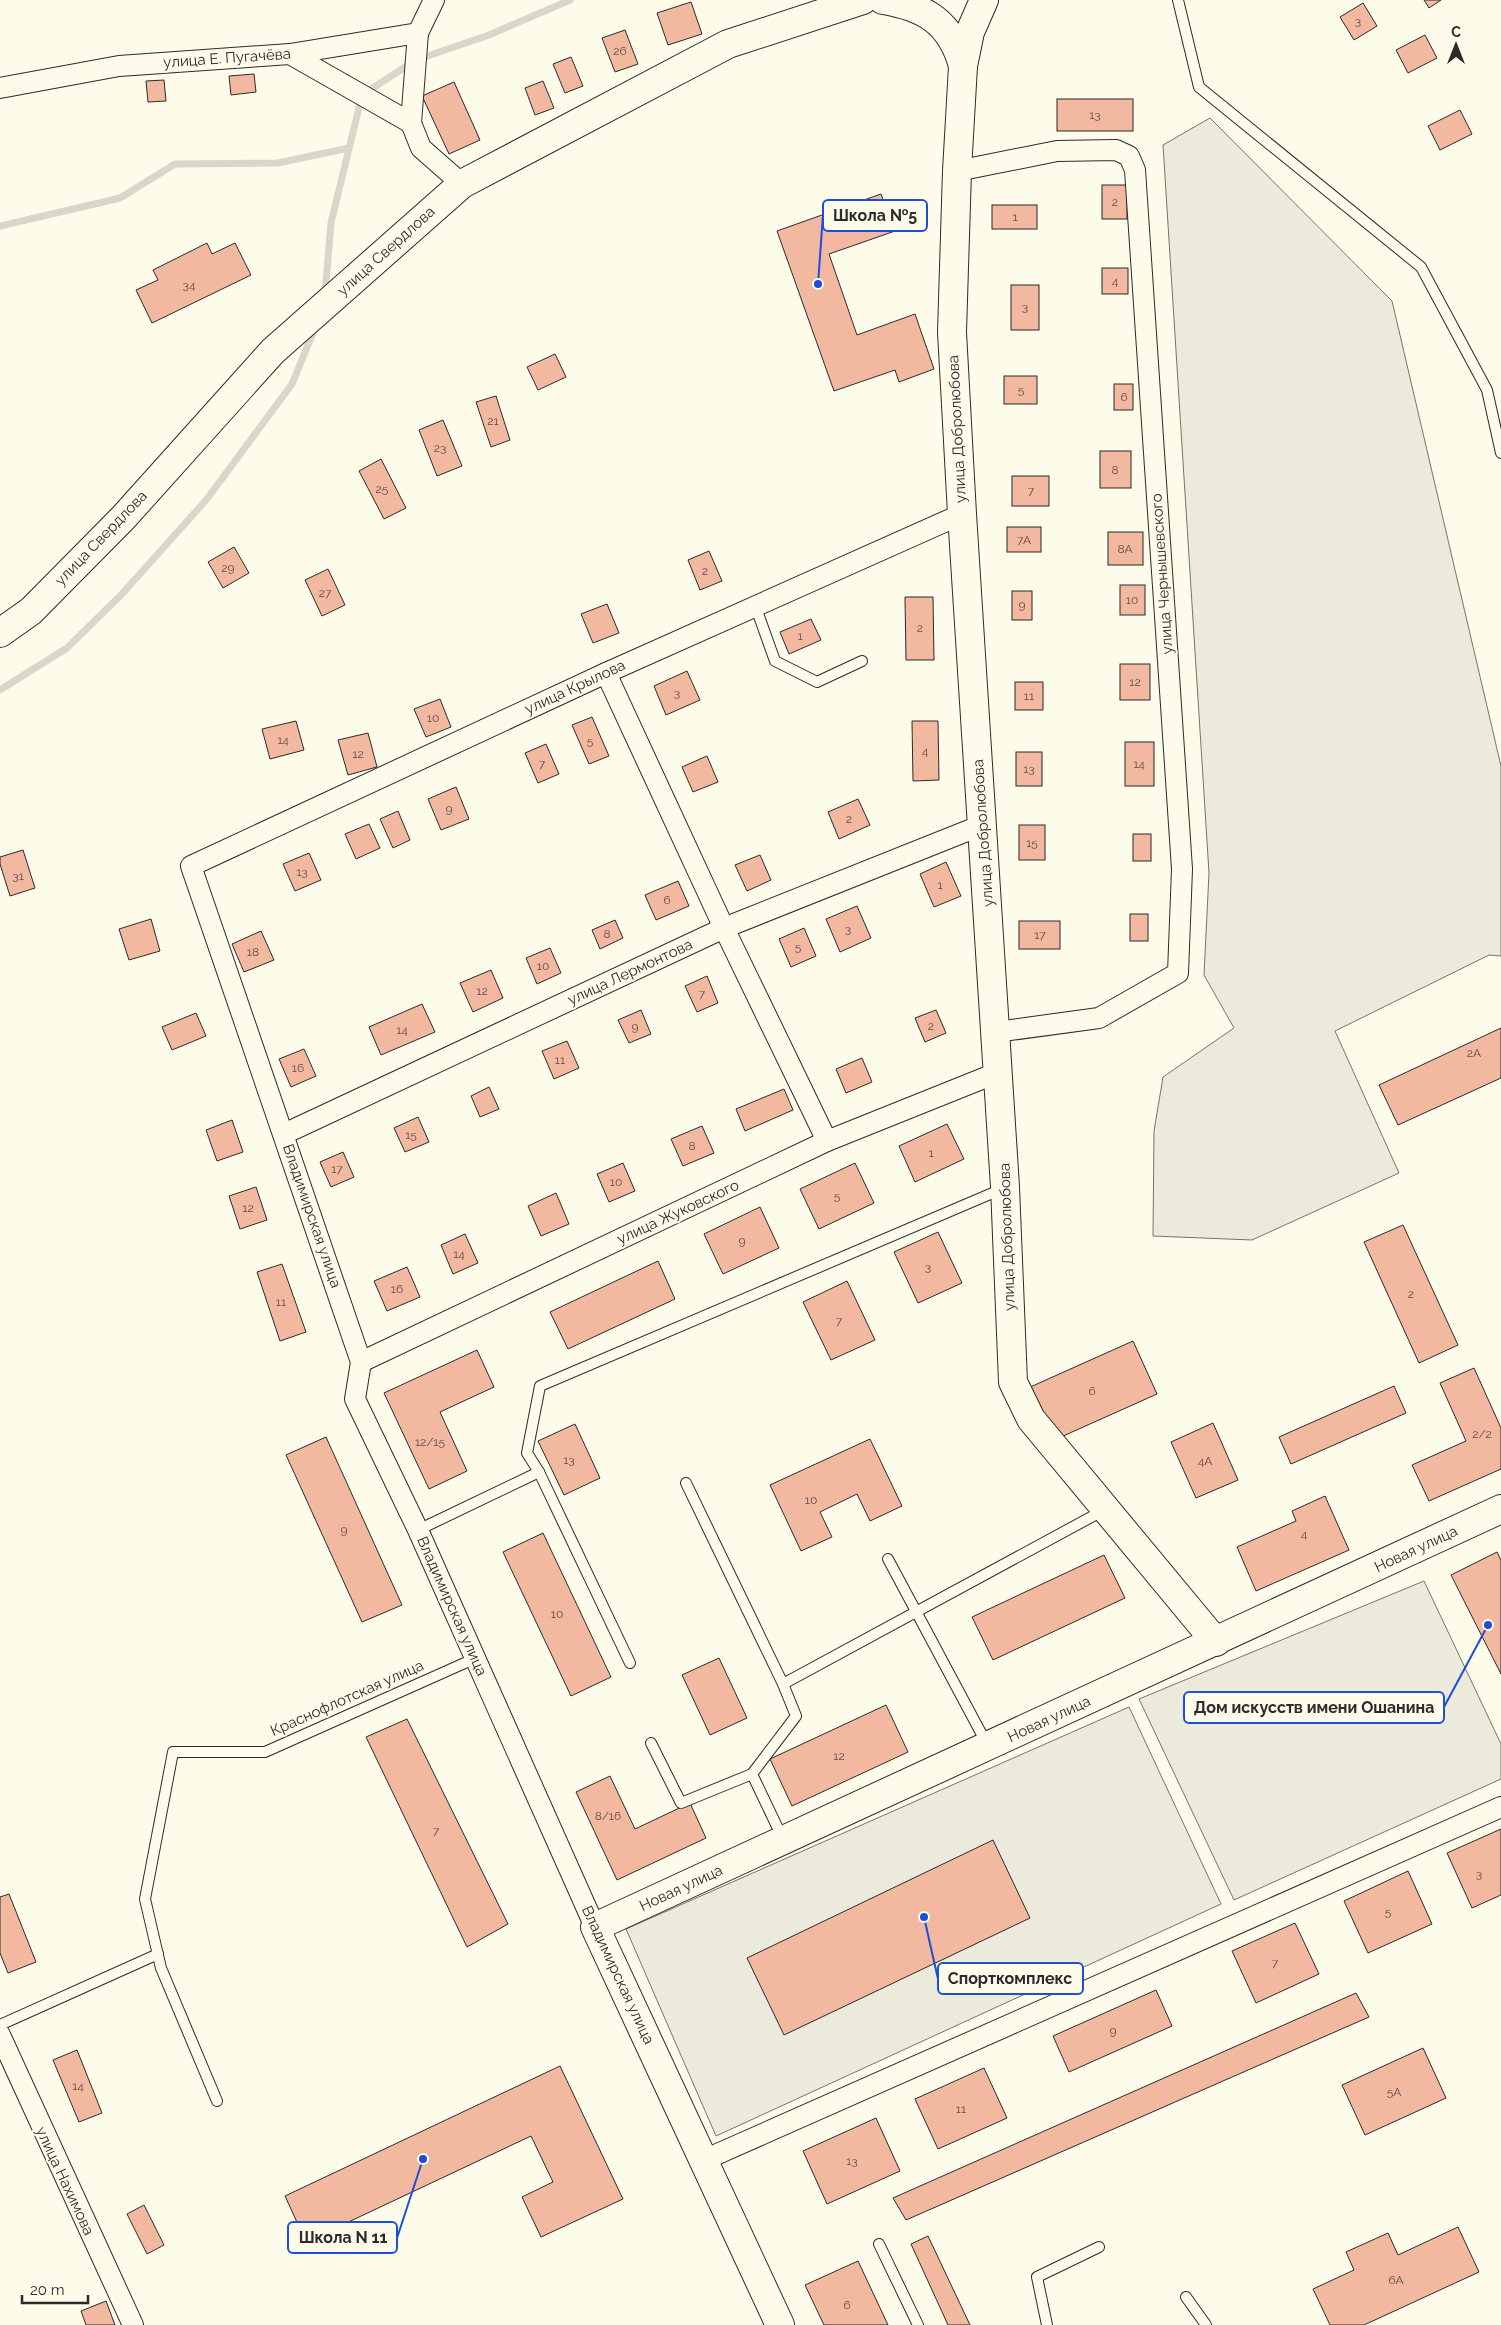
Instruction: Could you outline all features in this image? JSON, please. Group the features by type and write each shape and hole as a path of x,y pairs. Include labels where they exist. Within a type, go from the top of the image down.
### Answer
{"street":[{"path":"434,0 418,33 411,123 421,148 462,184"},
{"name":"улица Свердлова","path":"0,632 31,611 122,518 273,351 462,184 728,44 863,0"},
{"name":"улица Добролюбова","path":"883,0 908,4 932,16 952,36 959,49 963,66 957,171 952,332 962,514 999,1072 1013,1382 1031,1419 1216,1642"},
{"path":"963,66 970,32 984,0"},
{"name":"улица Е. Пугачёва","path":"0,88 119,66 290,54 418,33"},
{"path":"290,54 411,123"},
{"name":"улица Чернышевского","path":"957,171 1057,151 1116,150 1129,156 1135,170 1182,869 1178,973 1099,1018 996,1032"},
{"name":"улица Крылова","path":"191,866 606,673 962,514"},
{"path":"606,673 724,928 826,1141"},
{"name":"улица Лермонтова","path":"284,1134 724,928 982,825"},
{"name":"Владимирская улица","path":"191,866 361,1362 355,1399 418,1530 595,1927 780,2325"},
{"name":"улица Жуковского","path":"361,1362 826,1141 999,1072"},
{"name":"Новая улица","path":"595,1927 1501,1509"},
{"path":"704,2160 1501,1807"},
{"name":"улица Нахимова","path":"0,2035 133,2325"}],"lane":[{"path":"1178,0 1200,87 1421,267 1487,390 1501,453"},
{"path":"755,605 776,661 816,682 862,661"},
{"path":"630,1663 539,1472 527,1453 540,1386 1005,1187"},
{"path":"418,1530 539,1472"},
{"path":"651,1744 681,1803 752,1774 796,1716 783,1684 686,1482"},
{"path":"783,1684 1106,1509"},
{"path":"888,1559 989,1746"},
{"name":"Краснофлотская улица","path":"217,2101 161,1968 145,1899 173,1752 265,1752 476,1658"},
{"path":"752,1774 784,1840"},
{"path":"0,2025 158,1954"},
{"path":"879,2244 918,2325"},
{"path":"1047,2325 1037,2277 1099,2247"},
{"path":"1186,2297 1206,2325"}],"shaded area":[{"path":"1210,118 1392,301 1501,766 1501,956 1489,955 1335,1031 1399,1173 1252,1240 1153,1236 1154,1131 1163,1077 1234,1028 1204,975 1209,873 1163,145"},
{"path":"1424,1581 1501,1744 1501,1779 1234,1900 1139,1699"},
{"path":"1129,1707 1221,1904 716,2136 626,1929"}],"building":[{"path":"1424,0 1441,0 1429,8"},
{"path":"691,2 702,34 668,45 657,13"},
{"path":"1363,3 1377,26 1354,40 1340,17"},
{"path":"625,30 638,64 615,72 602,38"},
{"path":"1425,35 1437,58 1408,73 1396,50"},
{"path":"571,57 583,86 565,93 553,64"},
{"path":"254,74 256,92 231,95 229,76"},
{"path":"164,80 166,101 148,102 146,81"},
{"path":"543,81 554,108 535,115 525,88"},
{"path":"454,82 480,140 449,154 422,96"},
{"path":"1057,99 1133,99 1133,131 1057,131"},
{"path":"1460,110 1472,134 1440,150 1428,126"},
{"path":"1102,185 1127,185 1127,219 1102,219"},
{"path":"881,194 895,231 829,254 857,335 915,314 934,369 899,382 895,370 834,391 777,231"},
{"path":"992,205 1037,205 1037,229 992,229"},
{"path":"207,243 212,254 235,243 251,275 152,323 136,290 158,280 153,270"},
{"path":"1102,268 1128,268 1128,294 1102,294"},
{"path":"1011,285 1039,285 1039,330 1011,330"},
{"path":"555,354 566,377 538,390 527,367"},
{"path":"1004,376 1037,376 1037,404 1004,404"},
{"path":"1114,384 1133,384 1133,410 1114,410"},
{"path":"496,396 510,440 491,447 476,402"},
{"path":"443,420 462,466 437,476 419,430"},
{"path":"1100,451 1131,451 1131,488 1100,488"},
{"path":"381,459 406,508 384,519 359,471"},
{"path":"1012,476 1049,476 1049,506 1012,506"},
{"path":"1007,527 1041,527 1041,552 1007,552"},
{"path":"1108,532 1143,532 1143,565 1108,565"},
{"path":"234,547 249,573 223,588 208,562"},
{"path":"709,551 722,581 700,590 688,560"},
{"path":"328,569 345,605 322,616 305,580"},
{"path":"1120,585 1145,585 1145,615 1120,615"},
{"path":"1012,591 1032,591 1032,620 1012,620"},
{"path":"905,597 933,597 934,660 906,660"},
{"path":"607,604 619,633 593,643 581,614"},
{"path":"811,619 821,640 789,654 780,632"},
{"path":"1120,664 1150,664 1150,700 1120,700"},
{"path":"687,671 700,700 666,715 654,686"},
{"path":"1015,682 1043,682 1043,710 1015,710"},
{"path":"440,699 451,727 426,737 414,709"},
{"path":"592,717 609,756 589,764 572,725"},
{"path":"296,721 304,750 270,759 262,729"},
{"path":"912,721 938,721 939,780 913,781"},
{"path":"368,733 377,767 348,775 338,740"},
{"path":"1125,742 1154,742 1154,786 1125,786"},
{"path":"546,744 559,774 538,783 525,753"},
{"path":"1016,752 1042,752 1042,786 1016,786"},
{"path":"707,756 718,782 693,792 682,767"},
{"path":"456,787 469,819 441,830 428,799"},
{"path":"858,799 870,825 839,839 828,812"},
{"path":"398,811 410,840 393,848 380,819"},
{"path":"369,824 380,848 356,859 345,834"},
{"path":"1019,825 1045,825 1045,860 1019,860"},
{"path":"1133,834 1151,834 1151,861 1133,861"},
{"path":"23,850 35,888 10,896 0,864 0,857"},
{"path":"309,853 321,880 295,891 283,864"},
{"path":"760,855 771,880 747,891 735,865"},
{"path":"946,862 961,896 934,907 920,874"},
{"path":"678,881 689,906 656,920 645,895"},
{"path":"857,906 871,938 840,952 826,919"},
{"path":"1130,914 1148,914 1148,941 1130,941"},
{"path":"151,919 160,951 129,960 119,929"},
{"path":"615,920 623,938 600,949 592,930"},
{"path":"1019,921 1060,921 1060,949 1019,949"},
{"path":"804,928 816,956 791,967 779,939"},
{"path":"261,931 274,960 244,972 232,944"},
{"path":"550,948 561,973 537,984 526,958"},
{"path":"491,970 503,998 473,1012 460,983"},
{"path":"707,976 718,1003 697,1012 685,986"},
{"path":"422,1004 435,1032 381,1055 369,1027"},
{"path":"641,1010 651,1034 629,1043 618,1020"},
{"path":"936,1010 946,1033 925,1042 915,1018"},
{"path":"196,1013 206,1036 172,1050 162,1027"},
{"path":"1501,1028 1501,1078 1398,1125 1379,1085"},
{"path":"567,1041 579,1068 554,1079 542,1051"},
{"path":"304,1049 316,1076 291,1087 279,1059"},
{"path":"862,1058 872,1082 846,1093 836,1069"},
{"path":"489,1087 499,1109 480,1117 471,1096"},
{"path":"784,1089 793,1110 745,1131 736,1109"},
{"path":"418,1117 429,1142 405,1152 394,1128"},
{"path":"232,1120 243,1152 217,1161 206,1130"},
{"path":"947,1124 964,1159 915,1182 899,1146"},
{"path":"702,1126 714,1153 683,1166 671,1139"},
{"path":"343,1152 354,1177 331,1187 320,1162"},
{"path":"623,1163 635,1191 609,1202 597,1174"},
{"path":"855,1163 874,1203 819,1229 800,1189"},
{"path":"256,1187 267,1220 240,1229 229,1196"},
{"path":"556,1193 569,1224 541,1236 528,1206"},
{"path":"760,1207 779,1248 723,1274 704,1234"},
{"path":"1403,1225 1458,1345 1419,1363 1364,1242"},
{"path":"938,1232 962,1283 918,1303 894,1252"},
{"path":"465,1234 478,1263 453,1274 441,1245"},
{"path":"658,1261 675,1299 568,1349 550,1312"},
{"path":"282,1264 306,1332 280,1341 257,1272"},
{"path":"407,1267 420,1297 387,1311 374,1281"},
{"path":"847,1281 875,1340 831,1360 803,1302"},
{"path":"1133,1341 1157,1394 1052,1441 1028,1388"},
{"path":"477,1350 494,1387 440,1412 467,1471 429,1489 384,1393"},
{"path":"1474,1368 1501,1428 1501,1469 1429,1501 1412,1465 1466,1441 1440,1383"},
{"path":"1394,1386 1406,1413 1291,1464 1279,1437"},
{"path":"1213,1423 1238,1480 1196,1498 1171,1442"},
{"path":"575,1424 600,1478 564,1495 538,1441"},
{"path":"326,1437 402,1605 362,1622 286,1455"},
{"path":"870,1439 902,1506 870,1521 857,1494 820,1512 832,1537 801,1551 770,1485"},
{"path":"1325,1496 1349,1550 1256,1591 1237,1547 1296,1521 1292,1511"},
{"path":"543,1533 611,1677 571,1696 503,1552"},
{"path":"1497,1552 1501,1560 1501,1674 1451,1575"},
{"path":"1104,1555 1125,1598 993,1660 972,1617"},
{"path":"719,1658 747,1718 710,1735 682,1675"},
{"path":"886,1705 908,1752 792,1806 770,1759"},
{"path":"407,1719 508,1924 467,1947 366,1737"},
{"path":"610,1776 635,1829 690,1803 706,1838 617,1880 576,1792"},
{"path":"1501,1829 1501,1895 1472,1908 1447,1853"},
{"path":"993,1840 1030,1918 784,2035 747,1958"},
{"path":"1408,1871 1432,1924 1368,1953 1344,1901"},
{"path":"9,1894 36,1962 8,1973 0,1953 0,1897"},
{"path":"1295,1923 1319,1974 1256,2003 1232,1951"},
{"path":"1156,1990 1172,2026 1069,2072 1053,2036"},
{"path":"1356,1993 1369,2017 906,2220 893,2198"},
{"path":"1423,2048 1446,2098 1365,2135 1342,2085"},
{"path":"77,2050 102,2113 79,2122 53,2060"},
{"path":"560,2066 623,2199 541,2237 522,2197 553,2182 531,2136 306,2242 285,2196"},
{"path":"984,2068 1007,2118 938,2149 915,2099"},
{"path":"876,2118 900,2171 827,2204 803,2151"},
{"path":"144,2205 164,2245 147,2254 127,2214"},
{"path":"1458,2227 1479,2272 1364,2325 1330,2325 1313,2289 1354,2270 1346,2252 1388,2233 1398,2255"},
{"path":"928,2236 970,2325 948,2325 911,2244"},
{"path":"858,2261 888,2325 824,2325 805,2285"},
{"path":"106,2301 115,2325 86,2325 81,2311"}],"waterway":[{"path":"325,294 331,223 362,95 416,60 489,35 570,0"},
{"path":"0,226 120,198 175,164 278,163 349,148"},
{"path":"0,690 67,648 121,595 207,499 292,384 315,328"}],"place":[{"name":"Школа №5","path":"818,284"},
{"name":"Дом искусств имени Ошанина","path":"1488,1625"},
{"name":"Спорткомплекс","path":"924,1917"},
{"name":"Школа N 11","path":"423,2159"}]}
